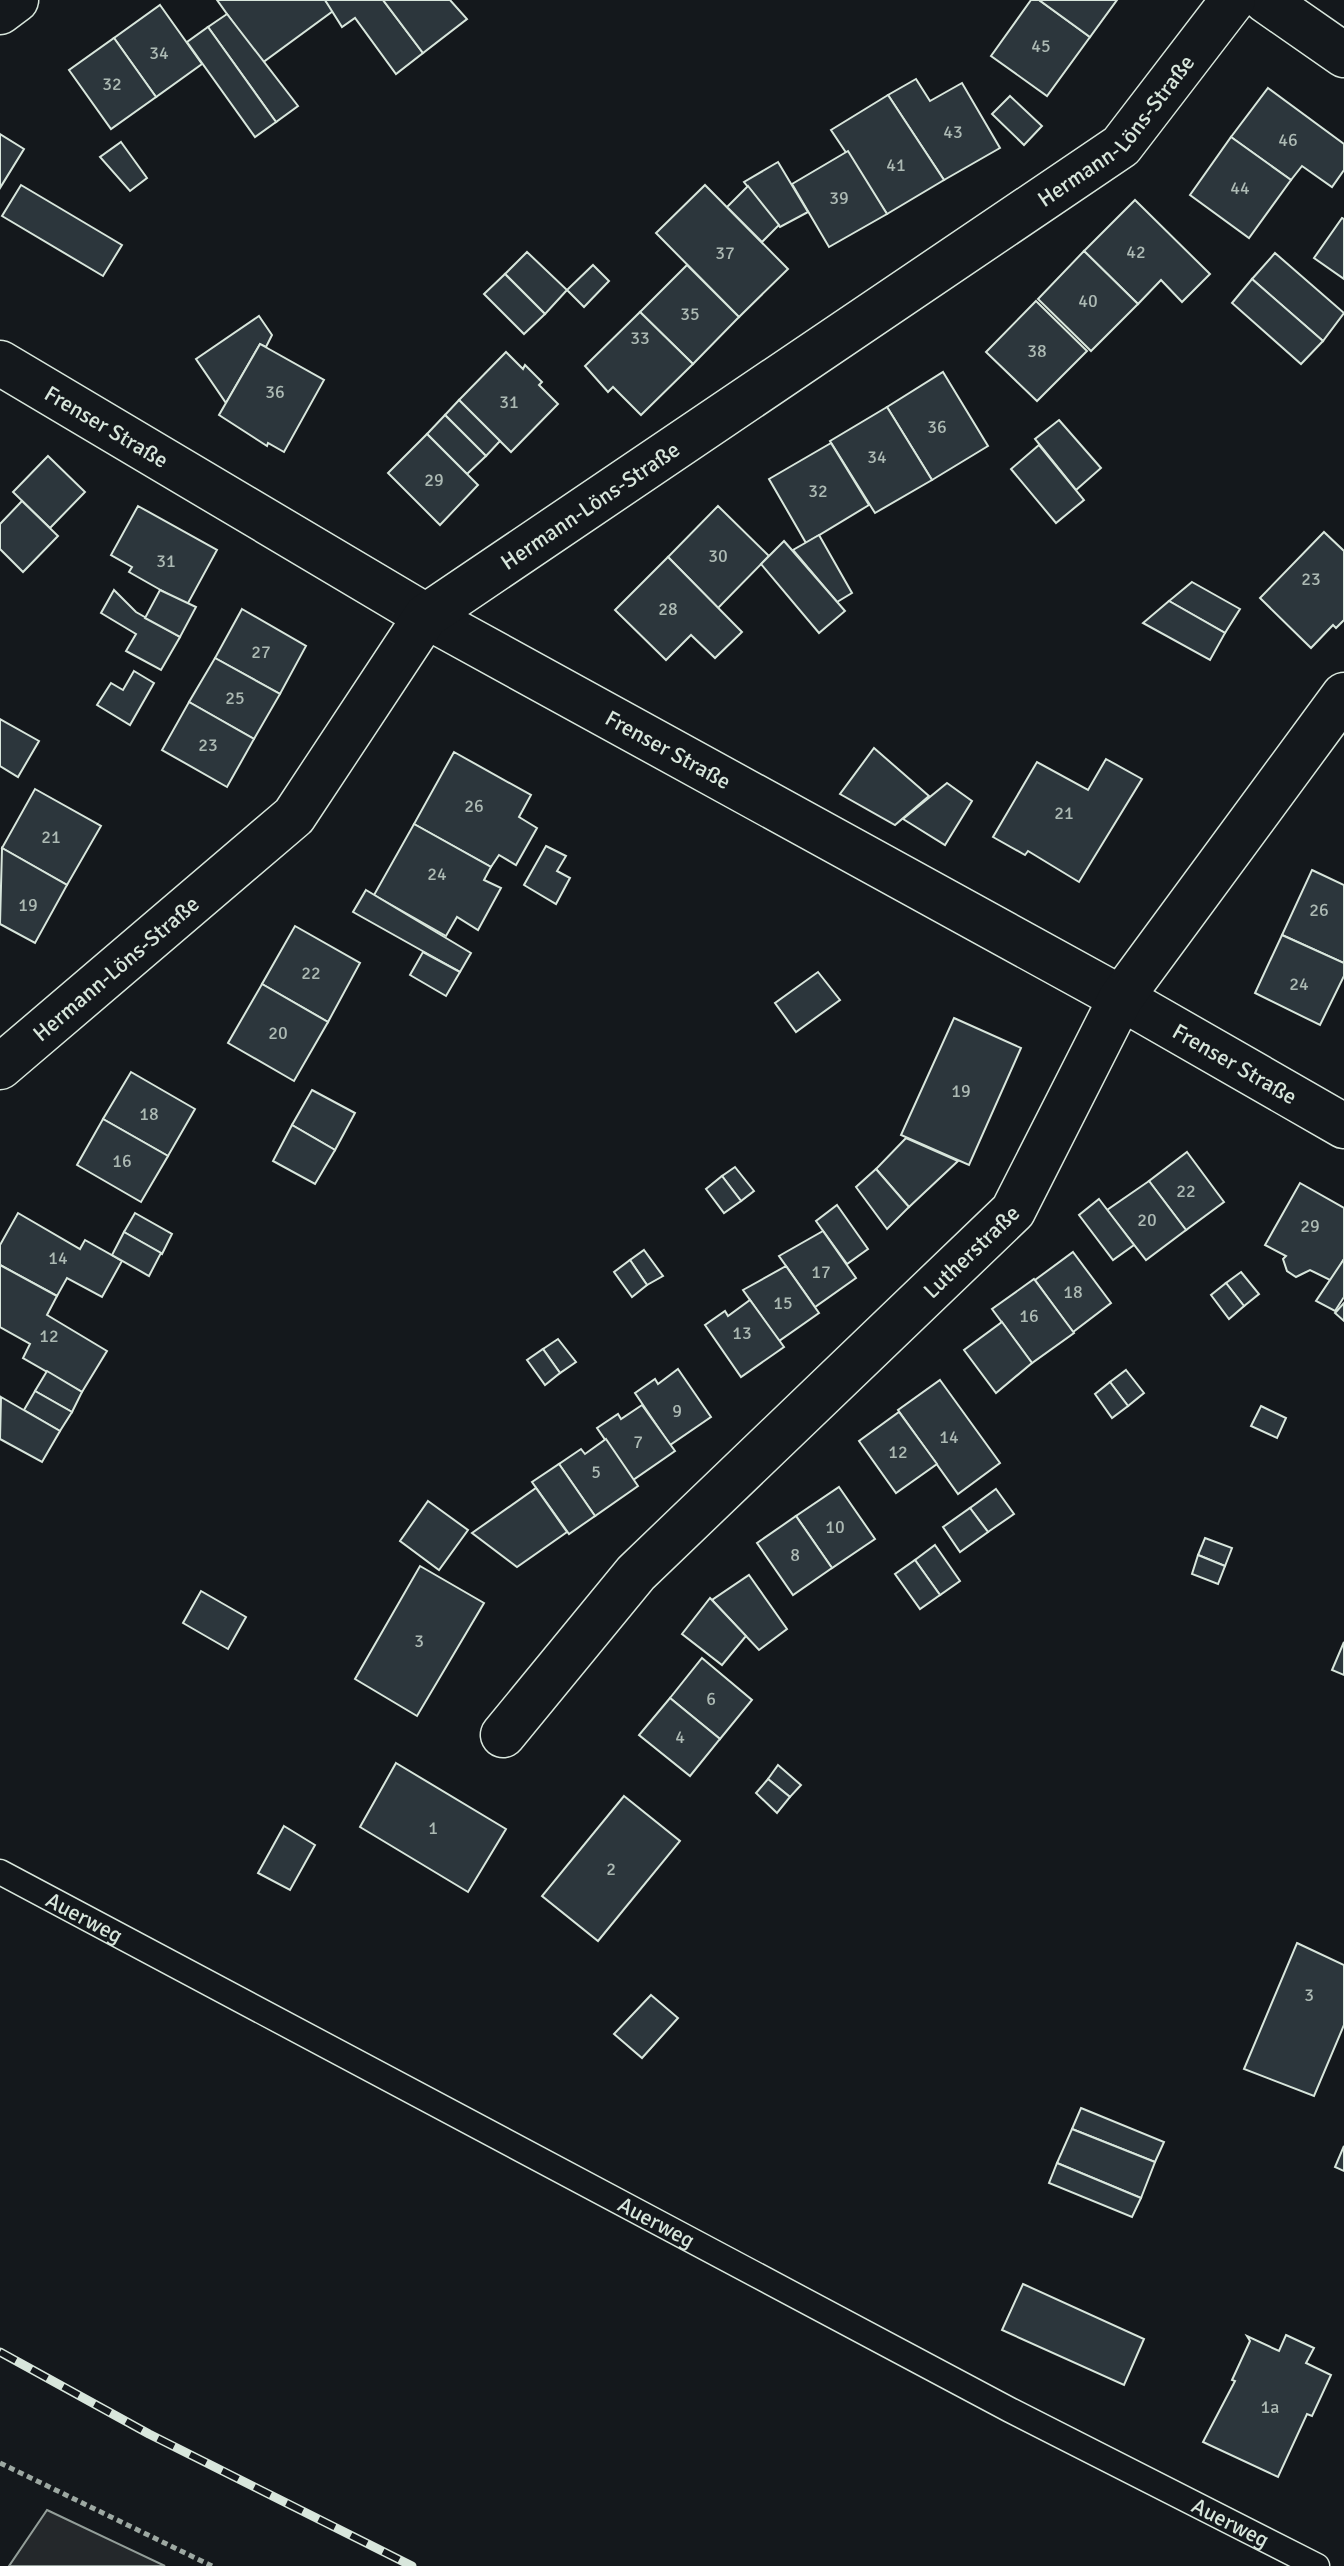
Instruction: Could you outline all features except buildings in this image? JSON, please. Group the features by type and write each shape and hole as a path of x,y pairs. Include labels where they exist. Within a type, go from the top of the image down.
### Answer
{"street":[{"path":"0,12 16,0"},
{"name":"Hermann-Löns-Straße","path":"0,1067 294,816 426,616 1121,146 1233,0"},
{"path":"1265,0 1344,55"},
{"name":"Frenser Straße","path":"0,363 426,616 1121,998 1344,1126"},
{"name":"Lutherstraße","path":"503,1735 636,1573 1013,1211 1121,998 1344,695"}],"lane":[{"name":"Auerweg","path":"0,1872 1010,2410 1317,2566"}],"path":[{"path":"0,2463 212,2566"}],"shaded area":[{"path":"47,2510 165,2566 9,2566"}],"railway":[{"path":"0,2352 149,2434 412,2566"}]}
